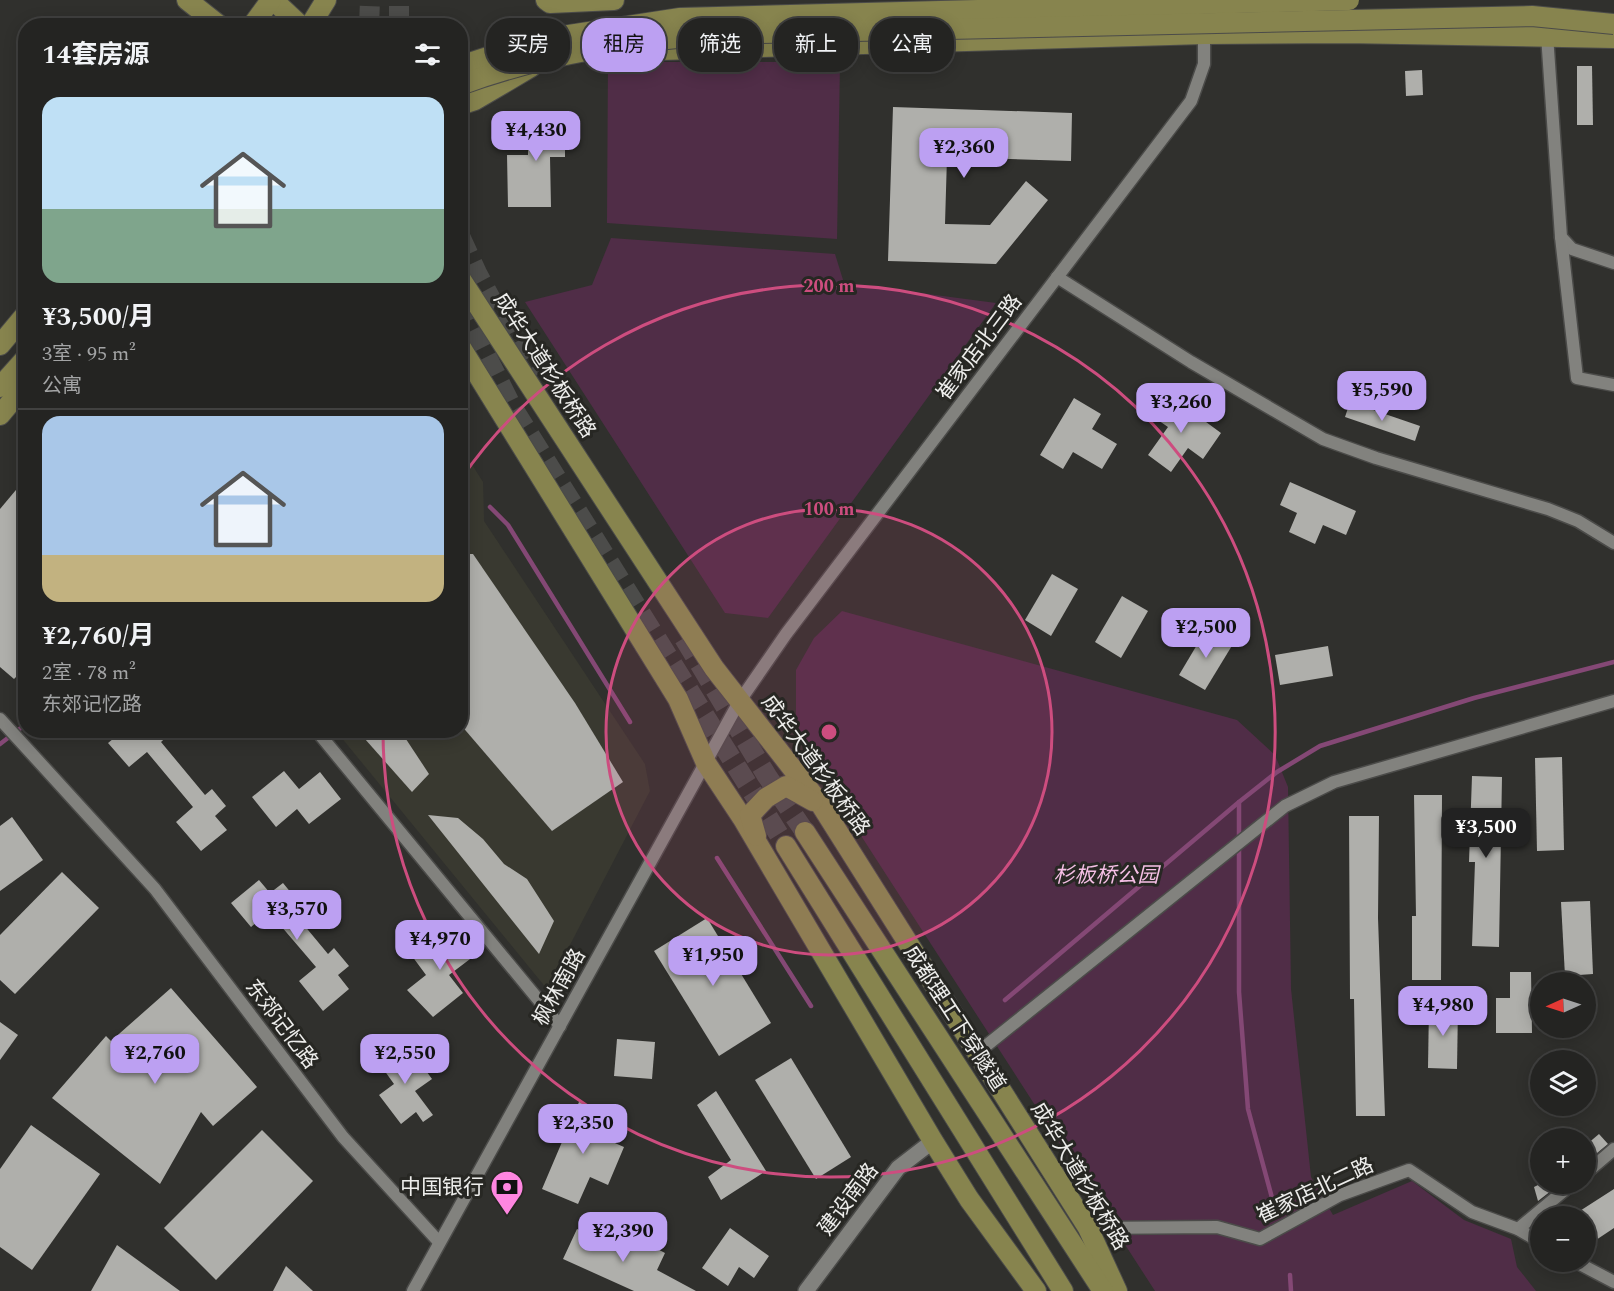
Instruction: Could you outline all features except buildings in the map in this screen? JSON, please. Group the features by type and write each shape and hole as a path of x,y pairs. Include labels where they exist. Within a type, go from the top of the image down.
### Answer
{"main road":[{"path":"187,0 210,18"},
{"path":"258,18 272,0 292,18"},
{"path":"315,18 326,0"},
{"path":"548,1 614,0"},
{"path":"468,63 543,39 680,18 1350,0"},
{"path":"468,82 490,74 581,52 644,40 720,34 1532,16 1614,24"},
{"path":"468,102 526,69 561,58 607,52 1204,34 1346,33 1614,38"},
{"name":"成华大道杉板桥路","path":"468,290 714,668 821,805 1088,1228 1118,1291"},
{"path":"0,345 18,324"},
{"path":"0,387 18,367"},
{"path":"468,374 678,699 706,763 759,847 933,1141 969,1199 1036,1291"},
{"path":"0,415 18,394"},
{"path":"0,433 18,412"},
{"path":"759,847 750,815 766,798 786,786 821,805"},
{"name":"成都理工下穿隧道","path":"805,832 1103,1291"},
{"path":"786,846 1063,1291"}],"street":[{"name":"崔家店北三路","path":"739,702 786,634 1191,101 1204,64 1204,34 1200,0"},
{"path":"1547,35 1561,237 1577,378 1614,385"},
{"path":"1561,237 1572,249 1614,263"},
{"path":"1058,277 1191,362 1323,439 1376,458 1548,509 1578,521 1614,543"},
{"path":"977,1053 1285,806 1334,782 1614,701"},
{"name":"枫林南路","path":"413,1291 739,702"},
{"name":"东郊记忆路","path":"1,720 18,738"},
{"name":"东郊记忆路","path":"18,738 155,889 343,1137 439,1242"},
{"path":"323,738 560,1026"},
{"name":"建设南路","path":"806,1291 898,1168 933,1141"},
{"path":"1596,1164 1614,1149"},
{"name":"崔家店北二路","path":"1088,1228 1217,1227 1260,1239 1340,1195 1408,1170 1472,1212 1518,1229 1530,1236"},
{"path":"1518,1229 1560,1194"},
{"path":"1595,1272 1614,1282"}],"shaded area":[{"path":"468,458 483,482 484,521 645,764 650,791 547,989 342,738 468,738"}],"green space":[{"path":"666,62 678,62 678,72 762,72 762,62 774,62 774,72 840,72 837,239 607,223 608,72 666,72"},
{"path":"611,238 835,254 844,283 996,303 768,618 725,613 525,302 592,285"},
{"name":"杉板桥公园","path":"842,611 1237,720 1275,755 1288,787 1291,989 1311,1177 1333,1215 1412,1181 1464,1220 1511,1239 1517,1267 1536,1291 1155,1291 796,735 796,670 814,638"}],"waterway":[{"path":"490,507 508,525 630,722"},
{"path":"1005,1000 1239,802 1277,772 1320,746 1474,698 1614,662"},
{"path":"0,744 18,730"},
{"path":"1239,802 1239,839"},
{"path":"1239,847 1239,992 1248,1109 1275,1209"},
{"path":"717,858 811,1006"},
{"path":"1290,1275 1291,1291"}],"tunnel":[{"path":"369,18 370,0"},
{"path":"399,0 399,18"},
{"path":"468,253 533,377"},
{"path":"468,319 511,405 786,846"},
{"path":"684,638 767,776 805,832"}],"place":[{"name":"中国银行","path":"507,1216"}]}
